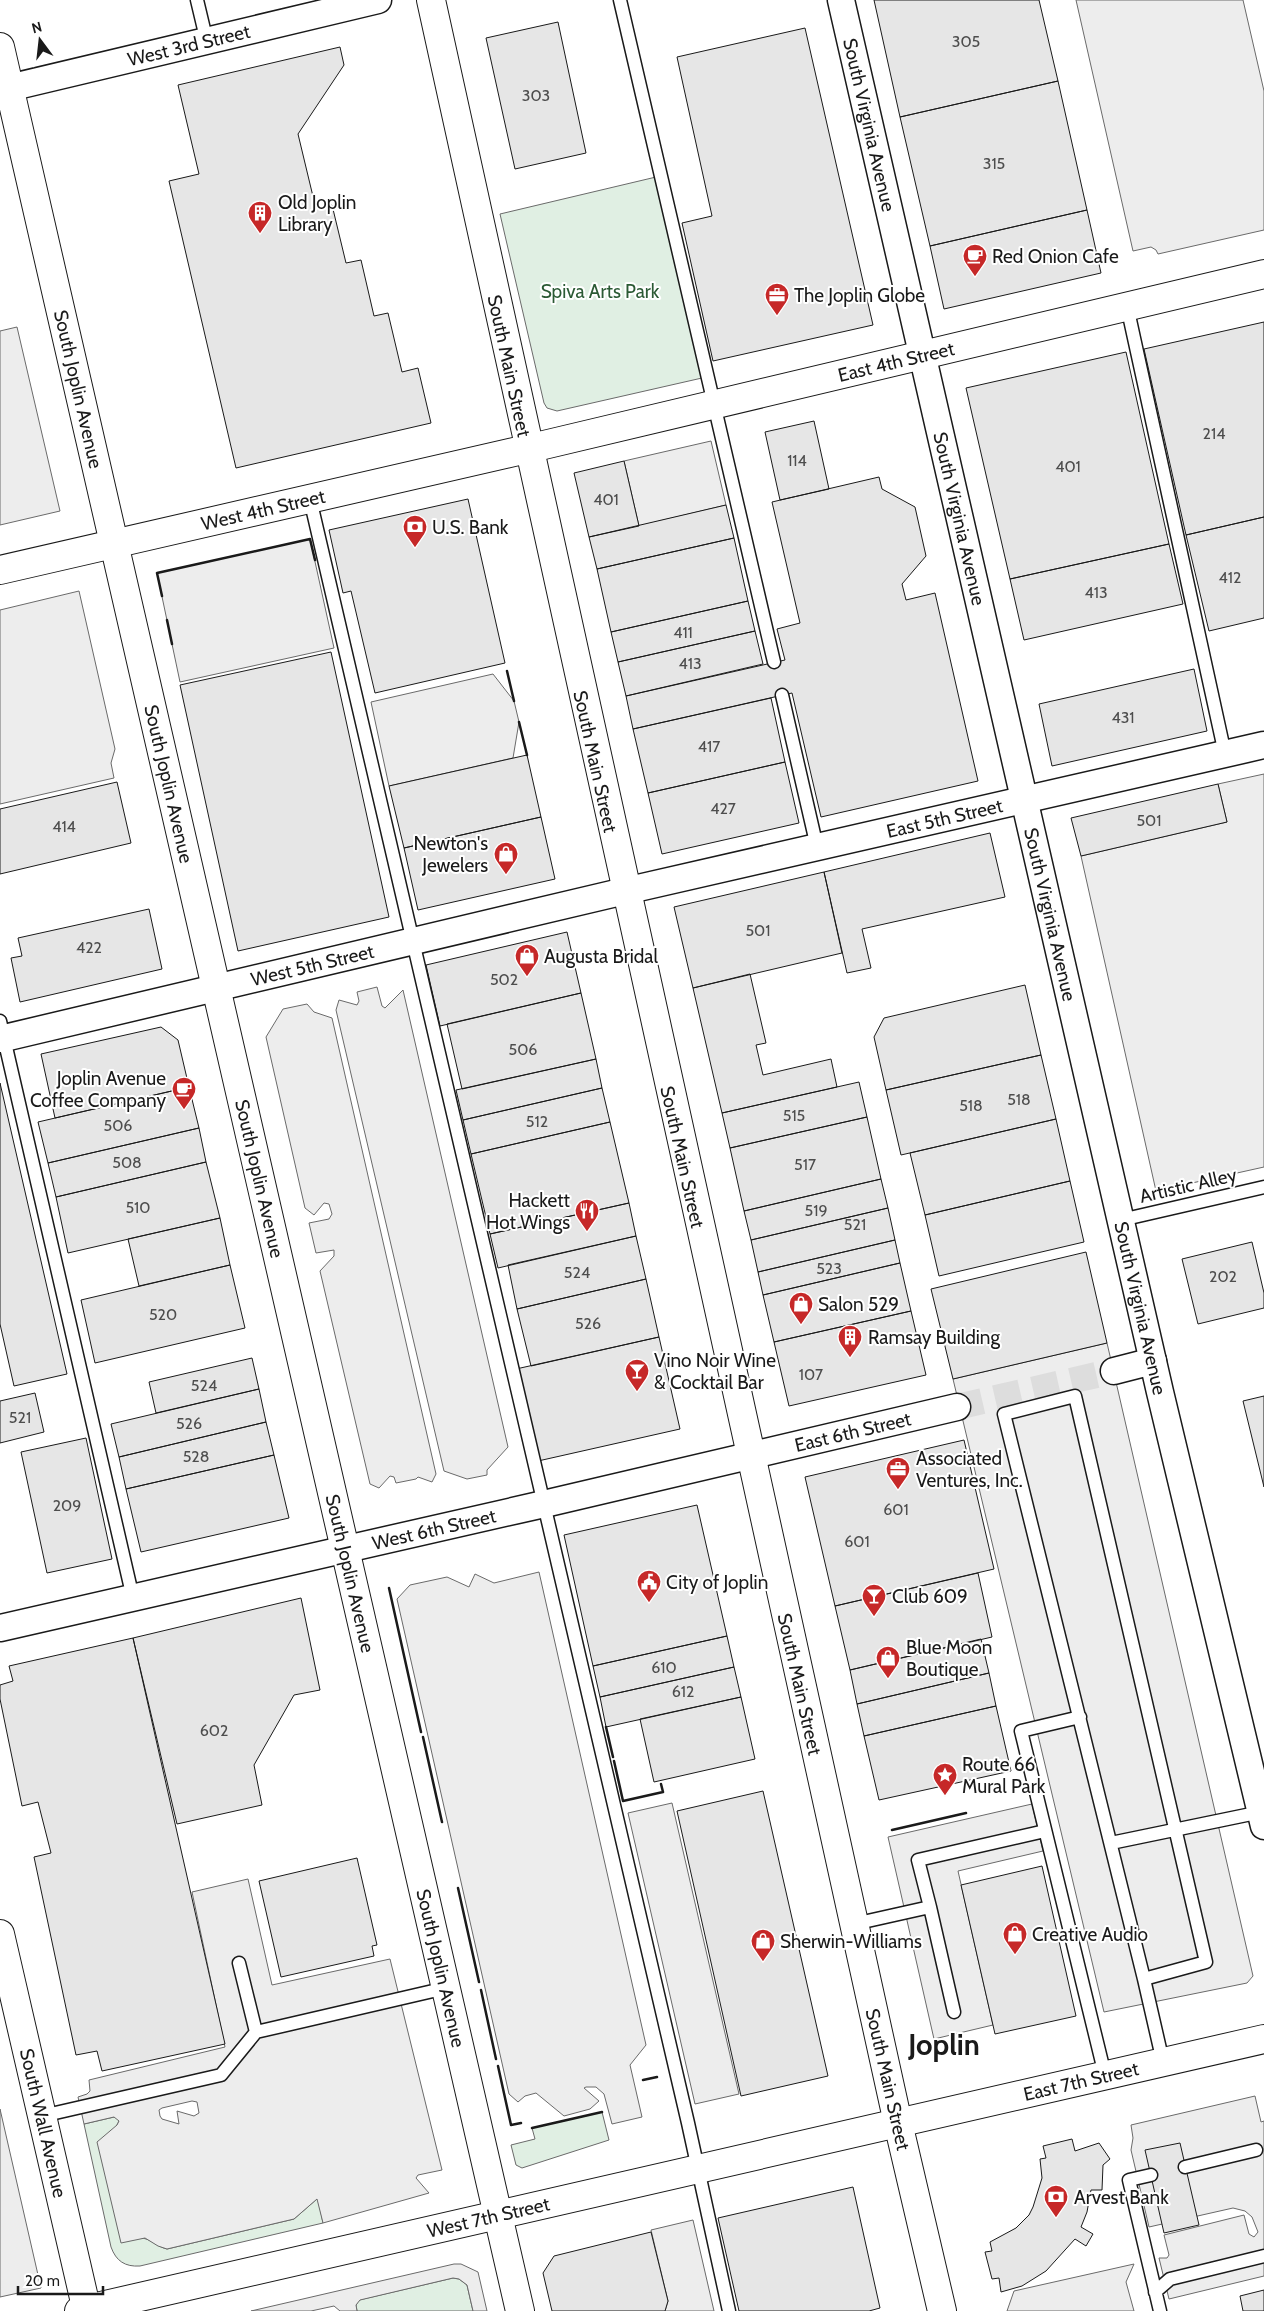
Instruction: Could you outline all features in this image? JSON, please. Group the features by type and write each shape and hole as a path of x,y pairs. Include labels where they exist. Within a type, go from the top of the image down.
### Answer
{"street":[{"name":"West 3rd Street","path":"5,89 378,0"},
{"name":"South Main Street","path":"431,0 527,449 749,1455 898,2123 942,2311"},
{"name":"South Virginia Avenue","path":"840,0 1153,1361 1256,1755 1262,1819"},
{"name":"South Joplin Avenue","path":"0,47 5,89 114,544 520,2311"},
{"name":"East 4th Street","path":"527,449 1264,274"},
{"name":"West 4th Street","path":"0,570 527,449"},
{"name":"East 5th Street","path":"625,891 1264,745"},
{"name":"West 5th Street","path":"1,1032 216,988 625,891"},
{"path":"1114,1371 1153,1361"},
{"name":"East 6th Street","path":"749,1455 957,1407"},
{"name":"West 6th Street","path":"0,1628 544,1504 749,1455"},
{"name":"South Wall Avenue","path":"0,1934 84,2310"},
{"name":"East 7th Street","path":"898,2123 1264,2039"},
{"name":"West 7th Street","path":"84,2310 898,2123"}],"lane":[{"path":"197,0 206,42"},
{"path":"620,0 774,662"},
{"path":"1127,306 1225,754"},
{"path":"310,499 698,2169 729,2311"},
{"path":"782,695 817,847"},
{"path":"1,1032 133,1598"},
{"name":"Artistic Alley","path":"1121,1220 1264,1187"},
{"path":"1144,1979 1206,1962 1075,1396 1004,1414 1111,1843 1163,2062"},
{"path":"1080,1717 1020,1731 1106,2074"},
{"path":"1111,1843 1174,1830 1262,1819"},
{"path":"954,2012 918,1860 1045,1831"},
{"path":"854,1924 930,1907"},
{"path":"240,1962 256,2032"},
{"path":"42,2116 221,2075 256,2032 446,1988"},
{"path":"1185,2167 1256,2150"},
{"path":"1150,2175 1129,2180 1160,2311"},
{"path":"1155,2292 1170,2279 1264,2256"}],"green space":[{"name":"Spiva Arts Park","path":"656,177 702,378 557,411 547,408 544,403 500,214"},
{"path":"602,2112 609,2140 522,2168 516,2165 511,2145 535,2139 532,2128"},
{"path":"117,2117 119,2121 117,2125 140,2238 147,2239 167,2249 294,2219 318,2198 323,2223 140,2266 122,2262 111,2247 84,2124"},
{"path":"453,2278 459,2279 467,2285 473,2311 357,2311 356,2305 359,2300"}],"shaded area":[{"path":"1076,0 1243,0 1264,91 1264,230 1158,254 1151,247 1133,251"},
{"path":"17,327 60,511 0,525 0,331"},
{"path":"711,441 726,505 639,526 624,461"},
{"path":"310,539 334,648 180,682 157,573"},
{"path":"79,591 115,749 111,763 114,778 0,804 0,610"},
{"path":"493,674 514,701 519,722 513,758 389,786 371,702"},
{"path":"1264,774 1264,1167 1156,1191 1081,856 1227,822 1218,784"},
{"path":"377,987 382,1006 385,1008 403,990 508,1447 487,1470 487,1475 467,1479 444,1471 336,1010 339,1000 357,1005 359,1001 357,992"},
{"path":"307,1004 314,1012 332,1018 436,1474 432,1482 418,1477 396,1483 394,1477 390,1476 379,1488 370,1484 320,1271 334,1256 334,1250 316,1253 309,1223 329,1219 332,1214 329,1204 324,1203 314,1215 305,1208 266,1037 283,1009"},
{"path":"1107,1343 1253,1976 1247,1983 1104,2012 953,1379"},
{"path":"539,1572 646,2045 630,2065 642,2117 612,2124 604,2094 596,2087 584,2088 599,2101 590,2109 564,2116 536,2093 525,2096 518,2102 509,2094 397,1599 410,1585 447,1577 469,1587 475,1574 494,1583"},
{"path":"672,1803 739,2094 695,2104 628,1813"},
{"path":"1032,1804 1043,1851 958,1871 993,2025 934,2039 888,1837"},
{"path":"248,1879 272,1985 390,1959 442,2170 418,2175 416,2178 429,2193 323,2223 317,2199 294,2219 167,2249 145,2238 121,2243 97,2142 117,2125 119,2121 114,2117 84,2124 78,2097 90,2091 89,2080 225,2047 192,1892","holes":["192,2101 197,2102 199,2113 194,2116 177,2111 179,2124 162,2119 160,2116 159,2110 162,2108"]},
{"path":"1255,2096 1261,2122 1264,2121 1264,2276 1169,2299 1159,2258 1167,2258 1169,2255 1164,2235 1244,2215 1249,2234 1254,2237 1258,2232 1252,2217 1245,2211 1233,2208 1149,2227 1131,2150 1133,2138 1131,2125"},
{"path":"0,2109 41,2288 0,2297"},
{"path":"693,2220 714,2311 665,2311 668,2301 651,2230"},
{"path":"454,2264 461,2264 478,2272 487,2311 473,2311 467,2285 459,2279 453,2278 360,2300 356,2305 357,2311 340,2311 334,2306 311,2311 251,2311"},
{"path":"1134,2264 1126,2282 1134,2311 1007,2311 1014,2291"}],"building":[{"path":"874,0 1039,0 1058,81 900,117"},
{"path":"558,22 586,153 515,169 486,38"},
{"path":"805,28 873,325 713,361 682,223 712,216 677,57"},
{"name":"Old Joplin Library","path":"340,47 344,65 298,134 316,209 332,205 346,263 361,260 374,316 388,313 402,372 418,368 431,423 236,468 169,181 199,174 178,85"},
{"path":"1058,81 1087,210 930,246 900,117"},
{"path":"1087,210 1101,273 944,309 930,246"},
{"path":"1264,322 1264,517 1186,535 1144,349"},
{"path":"1126,352 1169,544 1010,579 966,388"},
{"path":"814,421 829,489 780,500 765,432"},
{"path":"624,461 639,526 589,537 574,473"},
{"path":"879,477 882,489 915,507 926,556 902,584 906,600 935,593 978,781 821,817 792,693 633,729 626,696 785,660 777,629 800,623 772,502"},
{"path":"468,499 505,663 375,693 351,591 343,593 329,530"},
{"path":"726,505 734,538 597,569 589,537"},
{"path":"1264,517 1264,618 1209,631 1186,535"},
{"path":"734,538 748,601 611,632 597,569"},
{"path":"1169,544 1183,604 1024,640 1010,579"},
{"path":"748,601 755,631 618,662 611,632"},
{"path":"755,631 763,664 626,696 618,662"},
{"path":"331,652 389,917 238,951 180,685"},
{"path":"1194,669 1207,731 1052,766 1039,704"},
{"path":"771,698 785,762 648,793 633,729"},
{"path":"527,755 541,817 404,848 389,786"},
{"path":"785,762 799,823 662,854 648,793"},
{"path":"117,782 131,843 0,874 0,809"},
{"path":"1218,784 1227,822 1081,856 1071,818"},
{"path":"541,817 555,879 418,910 404,848"},
{"path":"990,833 1005,897 862,929 871,968 847,973 824,872"},
{"path":"824,872 842,953 693,988 674,907"},
{"path":"149,909 162,969 20,1002 11,958 22,956 18,938"},
{"path":"567,932 581,993 440,1026 426,965"},
{"path":"750,974 766,1043 756,1045 763,1075 831,1059 837,1087 722,1113 693,988"},
{"path":"1025,985 1041,1055 886,1090 874,1037 884,1018"},
{"path":"581,993 596,1059 462,1089 447,1024"},
{"path":"161,1027 178,1040 189,1087 55,1118 41,1054"},
{"path":"1041,1055 1056,1119 901,1155 886,1090"},
{"path":"596,1059 602,1088 463,1120 456,1090"},
{"path":"859,1082 867,1117 730,1148 722,1113"},
{"path":"0,1083 67,1374 14,1386 0,1324"},
{"path":"189,1087 199,1128 48,1163 38,1122"},
{"path":"602,1088 610,1122 471,1154 463,1120"},
{"path":"867,1117 881,1179 744,1211 730,1148"},
{"path":"1056,1119 1070,1181 925,1215 910,1153"},
{"path":"610,1122 629,1203 490,1234 471,1154"},
{"path":"199,1128 206,1162 56,1197 48,1163"},
{"path":"206,1162 220,1218 68,1253 56,1197"},
{"path":"881,1179 888,1208 751,1240 744,1211"},
{"path":"1070,1181 1084,1242 939,1276 925,1215"},
{"path":"629,1203 636,1236 498,1268 490,1234"},
{"path":"888,1208 895,1240 758,1272 751,1240"},
{"path":"220,1218 230,1265 139,1286 128,1239"},
{"path":"636,1236 646,1279 517,1309 508,1265"},
{"path":"895,1240 900,1263 763,1295 758,1272"},
{"path":"1252,1242 1264,1293 1264,1308 1198,1324 1182,1259"},
{"path":"1086,1252 1107,1343 953,1379 931,1289"},
{"path":"900,1263 911,1311 774,1342 763,1295"},
{"path":"230,1265 245,1328 95,1363 81,1300"},
{"path":"646,1279 659,1337 531,1366 517,1309"},
{"name":"Ramsay Building","path":"911,1311 926,1375 789,1406 774,1342"},
{"path":"659,1337 680,1429 538,1461 516,1369"},
{"path":"252,1358 259,1389 156,1413 149,1382"},
{"path":"259,1389 266,1422 119,1457 111,1424"},
{"path":"35,1393 44,1432 0,1443 0,1401"},
{"path":"1264,1396 1264,1487 1243,1401"},
{"path":"266,1422 274,1455 126,1489 119,1457"},
{"path":"86,1438 112,1559 47,1573 21,1452"},
{"path":"964,1440 994,1569 835,1606 805,1477"},
{"path":"274,1455 289,1518 141,1552 126,1489"},
{"name":"City of Joplin","path":"697,1505 727,1636 593,1666 564,1535"},
{"path":"978,1573 992,1637 850,1670 835,1606"},
{"path":"301,1598 320,1690 294,1695 254,1765 262,1805 177,1824 133,1638"},
{"path":"727,1636 734,1667 600,1697 593,1666"},
{"path":"133,1638 225,2044 102,2071 97,2051 76,2055 34,1857 51,1853 38,1802 22,1806 0,1699 0,1685 13,1681 9,1666"},
{"path":"981,1639 989,1673 857,1704 850,1670"},
{"path":"734,1667 741,1697 606,1727 600,1697"},
{"path":"989,1673 996,1706 864,1736 857,1704"},
{"path":"741,1697 755,1759 654,1782 640,1719"},
{"path":"996,1706 1011,1771 879,1800 864,1736"},
{"path":"763,1791 828,2076 741,2096 677,1811"},
{"path":"357,1858 377,1945 372,1946 374,1956 281,1977 259,1881"},
{"path":"1042,1866 1076,2016 995,2034 961,1885"},
{"name":"Arvest Bank","path":"1072,2139 1075,2151 1099,2143 1110,2159 1103,2165 1102,2190 1091,2190 1087,2212 1081,2227 1093,2234 1086,2246 1075,2239 1046,2271 1022,2286 1001,2292 999,2278 992,2279 985,2252 992,2251 990,2242 1016,2228 1029,2215 1042,2178 1040,2159 1046,2158 1043,2146"},
{"path":"1180,2143 1199,2225 1164,2233 1145,2150"},
{"path":"853,2187 880,2308 869,2311 739,2311 718,2218"},
{"path":"651,2232 668,2301 665,2311 552,2311 543,2273 554,2256"},
{"path":"1264,2290 1264,2311 1243,2311 1240,2296"}],"tunnel":[{"path":"957,1407 1114,1371"}],"wall":[{"path":"162,596 157,573 310,539 315,560"},
{"path":"167,620 172,644"},
{"path":"507,671 514,701"},
{"path":"519,722 527,755"},
{"path":"389,1588 421,1732"},
{"path":"606,1727 613,1757"},
{"path":"423,1737 442,1822"},
{"path":"614,1761 623,1801 663,1792 661,1784"},
{"path":"892,1830 966,1813"},
{"path":"458,1888 479,1982"},
{"path":"481,1990 496,2059"},
{"path":"498,2066 511,2125 521,2123"},
{"path":"643,2080 657,2077"},
{"path":"532,2128 602,2112"}],"place":[{"name":"Old Joplin Library","path":"260,234"},
{"name":"Red Onion Cafe","path":"975,277"},
{"name":"The Joplin Globe","path":"777,316"},
{"name":"U.S. Bank","path":"415,548"},
{"name":"Newton's Jewelers","path":"506,875"},
{"name":"Augusta Bridal","path":"527,977"},
{"name":"Joplin Avenue Coffee Company","path":"184,1110"},
{"name":"Hackett Hot Wings","path":"587,1232"},
{"name":"Salon 529","path":"801,1325"},
{"name":"Ramsay Building","path":"850,1358"},
{"name":"Vino Noir Wine & Cocktail Bar","path":"637,1392"},
{"name":"Associated Ventures, Inc.","path":"898,1490"},
{"name":"City of Joplin","path":"649,1603"},
{"name":"Club 609","path":"874,1617"},
{"name":"Blue Moon Boutique","path":"888,1679"},
{"name":"Route 66 Mural Park","path":"945,1796"},
{"name":"Creative Audio","path":"1015,1955"},
{"name":"Sherwin-Williams","path":"763,1962"},
{"name":"Arvest Bank","path":"1056,2218"}],"district":[{"name":"Joplin","path":"944,2045"}]}
